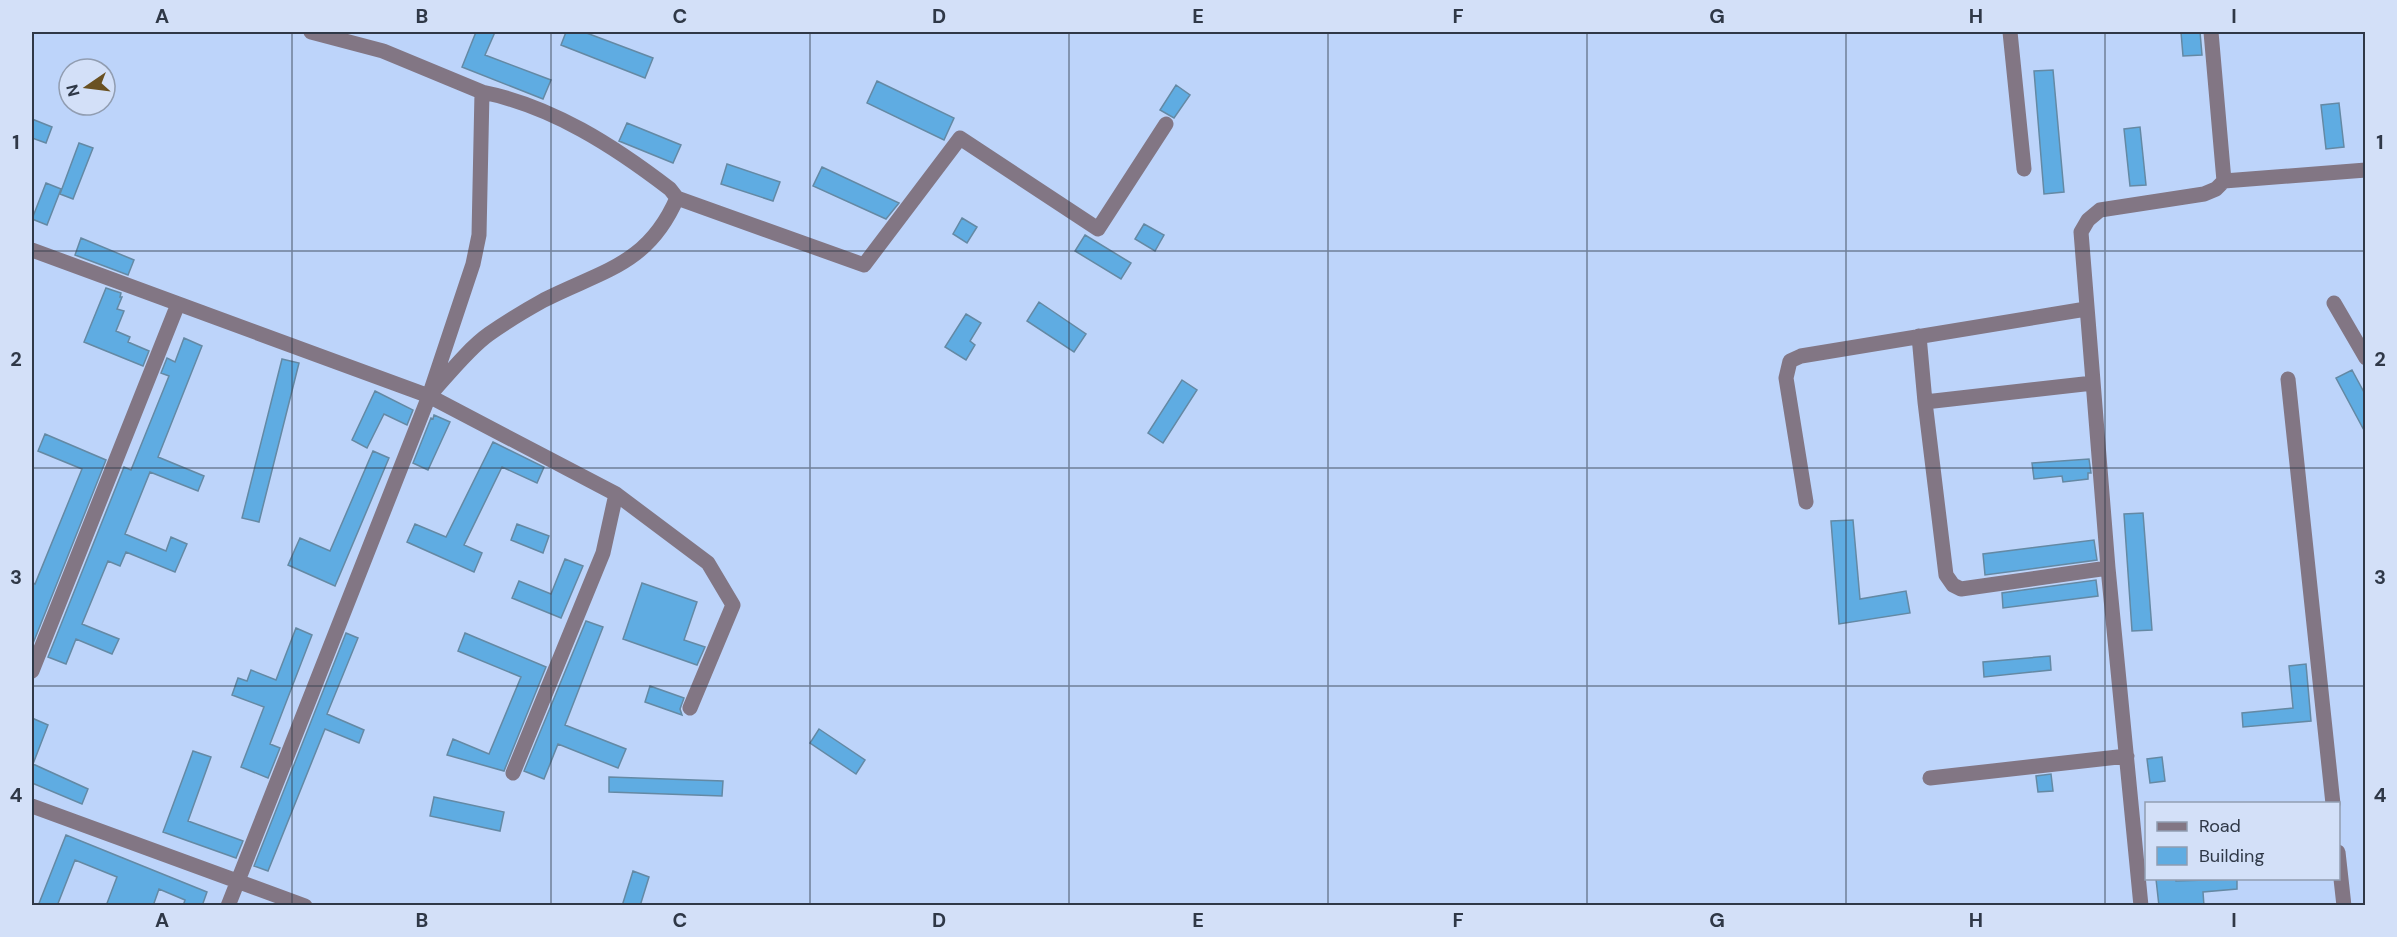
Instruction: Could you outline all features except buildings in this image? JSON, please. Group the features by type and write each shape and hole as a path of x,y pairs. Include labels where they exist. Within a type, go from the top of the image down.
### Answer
{"street":[{"path":"311,32 383,51 482,92 532,105 603,142 653,176 670,189 677,198 864,266 960,138 1098,229 1166,124"},
{"path":"2010,32 2024,169"},
{"path":"2211,32 2224,182"},
{"path":"228,906 429,396 473,264 479,235 482,92"},
{"path":"2141,906 2108,568 2081,232 2088,220 2100,210 2204,194 2216,189 2224,182 2366,170"},
{"path":"429,396 488,335 544,300 609,272 641,249 668,219 677,198"},
{"path":"32,250 429,396 616,494 708,563 733,604 690,708"},
{"path":"2334,303 2366,358"},
{"path":"32,671 178,304"},
{"path":"1806,502 1786,378 1790,361 1801,356 2086,309"},
{"path":"1919,336 1946,575 1953,585 1961,589 2108,568"},
{"path":"2288,379 2333,802"},
{"path":"1925,402 2093,383"},
{"path":"513,773 603,553 616,494"},
{"path":"1930,778 2127,756"},
{"path":"32,806 305,906"},
{"path":"2340,870 2344,906"}]}
